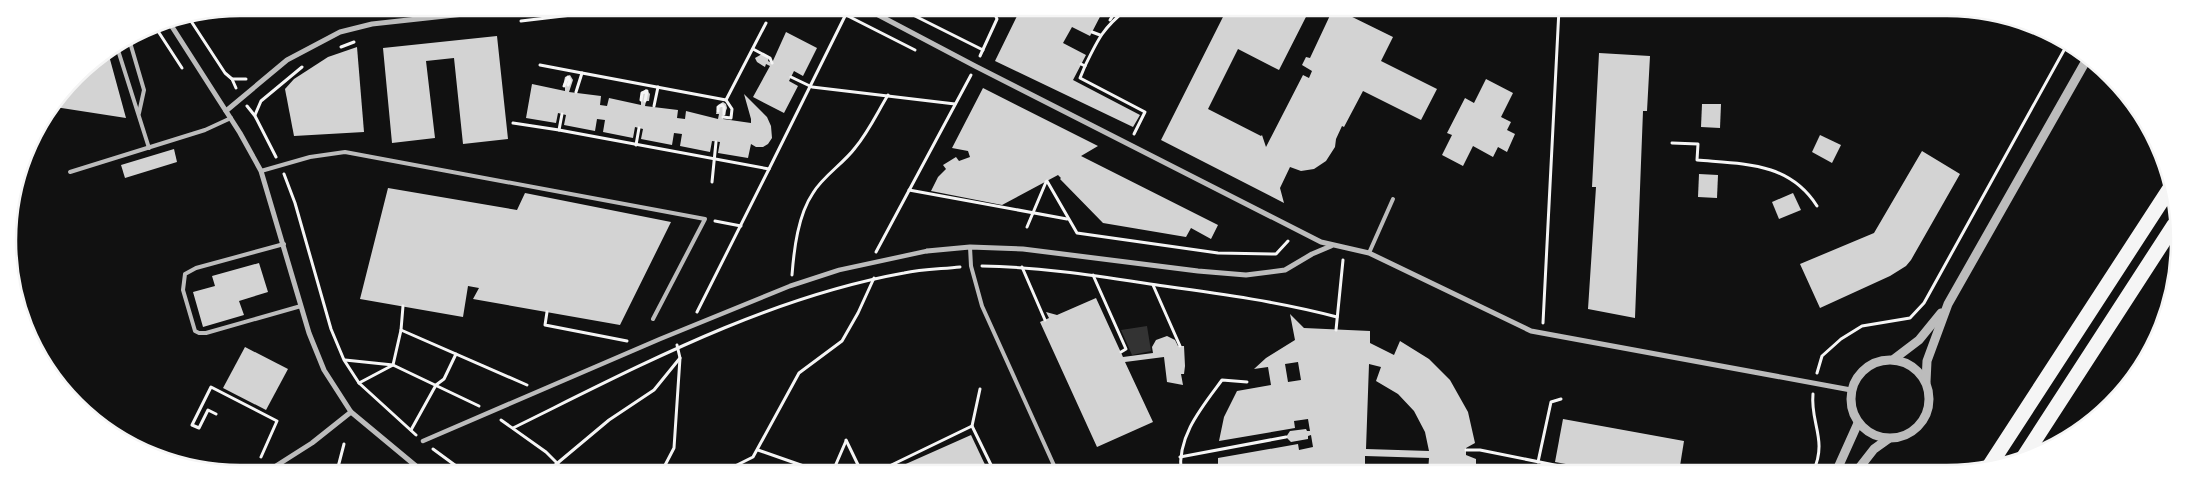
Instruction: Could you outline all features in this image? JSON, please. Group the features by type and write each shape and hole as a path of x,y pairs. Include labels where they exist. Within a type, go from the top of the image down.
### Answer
{"highway":[{"path":"1994,459 2166,195"},
{"path":"2029,449 2170,231"}],"street":[{"path":"226,111 287,60 340,32 372,24 445,16"},
{"path":"880,16 1321,242 1369,253 1531,331 1851,390"},
{"path":"172,27 231,118 261,171 309,333 324,370 351,412 414,465"},
{"path":"1894,360 1919,340 1948,304 2084,64"},
{"path":"423,441 645,345 790,286 873,261 927,251 970,247 1023,249 1198,271 1246,274 1284,270 1312,254 1332,246"},
{"path":"1926,382 1919,371 1908,363 1894,360 1877,362 1865,368 1856,378 1851,390 1850,402 1858,423 1871,434 1888,439 1904,437 1918,428 1927,414 1930,398 1926,382 1927,361 1948,304"},
{"path":"279,465 312,443 351,412"},
{"path":"1839,465 1858,423"},
{"path":"1861,465 1874,449 1888,439"}],"lane":[{"path":"131,45 144,90 139,113"},
{"path":"119,52 149,148"},
{"path":"70,172 205,130 231,118"},
{"path":"261,171 310,156 345,152 705,219 653,319"},
{"path":"1369,253 1392,199"},
{"path":"284,244 196,268 185,274 184,290 195,331 206,333 302,306"},
{"path":"970,247 971,266 982,306 1054,465"}],"path":[{"path":"513,22 564,16"},
{"path":"688,327 741,226 845,16"},
{"path":"848,16 917,50"},
{"path":"915,16 983,50 997,19 996,16"},
{"path":"1113,16 1083,65 1080,78 1144,112 1130,144"},
{"path":"1109,23 1117,16"},
{"path":"1542,333 1559,16"},
{"path":"192,22 225,73 232,79 248,78"},
{"path":"726,100 766,24"},
{"path":"158,32 186,73"},
{"path":"1092,32 1100,35"},
{"path":"335,49 357,41"},
{"path":"753,49 770,58 772,63"},
{"path":"1816,465 1819,459 1820,445 1813,398 1814,383 1822,356 1841,339 1862,326 1910,318 1924,303 2064,50"},
{"path":"307,64 262,101 255,116 280,165 295,202 331,329 344,360 359,383 423,441 454,465"},
{"path":"540,65 726,100 732,109 731,118 723,115 724,107 722,105 718,112"},
{"path":"738,465 753,457 758,450 799,373 842,341 874,279 873,261 876,250 970,77 961,73"},
{"path":"576,92 582,74"},
{"path":"791,76 810,85 955,104"},
{"path":"654,106 658,87"},
{"path":"790,286 794,256 804,212 813,192 854,149 872,125 888,95"},
{"path":"559,130 562,114"},
{"path":"513,123 769,169"},
{"path":"636,145 639,128"},
{"path":"712,182 716,142"},
{"path":"1672,143 1698,144 1697,160 1758,165 1774,169 1789,178 1803,190 1817,206"},
{"path":"1027,227 1046,181 1077,233 1218,253 1276,254 1288,241"},
{"path":"909,190 1068,219"},
{"path":"705,219 741,226"},
{"path":"1336,330 1343,260"},
{"path":"513,428 678,347 784,305 874,279 906,272 971,266 1022,267 1093,274 1248,298 1337,316"},
{"path":"1022,267 1045,320"},
{"path":"1093,274 1126,349 1121,352"},
{"path":"1152,284 1180,346"},
{"path":"359,383 393,365 401,330 403,306"},
{"path":"547,312 545,325 645,345"},
{"path":"401,330 540,391"},
{"path":"666,465 674,448 680,358 678,347 672,334"},
{"path":"411,430 436,385 444,379 456,354"},
{"path":"344,360 393,365 436,385 491,412 558,464 609,420 654,390 680,358"},
{"path":"1180,465 1180,458 1194,416 1222,380 1247,382"},
{"path":"216,414 208,410 199,428 192,425 211,387 277,421 261,457"},
{"path":"980,389 972,426 991,465"},
{"path":"1538,462 1552,402 1561,399"},
{"path":"893,465 972,426"},
{"path":"1180,458 1286,437"},
{"path":"835,465 846,440 858,465"},
{"path":"339,465 344,444"},
{"path":"758,450 799,465"},
{"path":"1466,450 1480,450 1553,465"}],"shaded area":[{"path":"1147,326 1151,351 1132,355 1121,330"}],"building":[{"path":"1017,16 1100,16 1090,36 1072,27 1063,43 1086,55 1073,80 1140,115 1133,127 995,61"},
{"path":"1223,16 1306,16 1279,70 1238,49 1208,109 1262,135 1266,147 1303,75 1309,78 1312,71 1302,65 1306,57 1310,58 1330,16 1350,16 1393,37 1381,61 1437,89 1421,120 1363,91 1344,127 1342,126 1336,139 1335,147 1326,161 1314,169 1301,171 1290,167 1280,188 1284,203 1161,140"},
{"path":"786,32 817,48 803,76 794,71 789,81 798,86 784,113 753,97 770,66 766,64 765,67 757,62 755,58 762,54 769,58 768,61 772,63"},
{"path":"497,36 508,139 463,144 454,58 426,61 435,138 392,143 383,48"},
{"path":"357,47 364,132 294,136 285,89 294,79 328,57"},
{"path":"1599,53 1650,56 1647,111 1643,111 1635,318 1588,309 1596,187 1592,187"},
{"path":"110,59 126,118 60,108 82,82"},
{"path":"570,75 573,80 569,92 601,96 600,105 607,106 609,98 641,105 641,93 646,89 650,94 649,101 646,101 645,106 678,110 677,118 685,119 686,111 718,119 719,114 716,114 718,105 723,102 727,108 723,119 751,123 744,94 767,117 771,126 772,138 763,147 756,147 751,144 748,158 718,153 720,142 712,141 710,152 680,146 682,134 674,133 672,145 641,139 643,129 635,127 633,138 603,132 605,120 597,119 595,131 564,125 566,115 558,113 556,123 526,118 532,84 565,91 565,86 563,86 565,77"},
{"path":"1486,79 1513,93 1501,117 1511,122 1507,130 1515,134 1507,152 1498,147 1493,157 1473,146 1463,166 1442,155 1452,135 1447,133 1465,98 1474,103"},
{"path":"983,88 1098,146 1081,156 1218,225 1211,239 1191,228 1186,237 1103,223 1058,175 1002,205 931,191 938,177 946,169 943,165 956,157 959,161 970,157 968,151 952,148"},
{"path":"1702,104 1721,104 1720,128 1701,127"},
{"path":"1820,135 1841,145 1832,163 1812,152"},
{"path":"174,149 177,162 125,178 121,165"},
{"path":"1922,151 1960,174 1911,260 1906,266 1890,276 1820,308 1800,264 1874,233"},
{"path":"1699,174 1718,175 1717,198 1698,197"},
{"path":"388,188 517,210 525,193 671,222 620,325 473,299 479,288 468,286 463,317 360,299"},
{"path":"1793,193 1801,210 1779,219 1772,202"},
{"path":"259,263 268,292 239,301 244,315 203,327 193,292 215,286 212,276"},
{"path":"1096,298 1123,357 1153,353 1152,347 1156,340 1167,336 1175,340 1178,346 1184,346 1185,366 1184,374 1181,374 1183,385 1167,382 1164,357 1125,362 1153,422 1097,447 1040,322 1049,318 1046,312 1057,315"},
{"path":"1290,314 1304,328 1370,331 1370,343 1394,355 1400,341 1429,359 1450,380 1468,412 1475,443 1466,448 1466,455 1476,459 1476,465 1428,465 1429,458 1365,456 1365,465 1218,465 1218,458 1298,444 1299,450 1313,447 1311,435 1308,436 1308,439 1291,442 1286,437 1290,431 1306,429 1310,431 1308,419 1294,421 1295,428 1219,441 1224,417 1237,391 1271,385 1268,367 1254,369 1266,358 1295,340","holes":["1298,362 1301,380 1288,382 1285,364","1369,364 1381,367 1376,381 1398,394 1414,411 1425,432 1429,451 1366,449"]},
{"path":"245,347 288,369 266,410 223,388"},
{"path":"1563,419 1684,441 1680,465 1571,465 1555,462"},
{"path":"971,435 985,465 904,465"}]}
